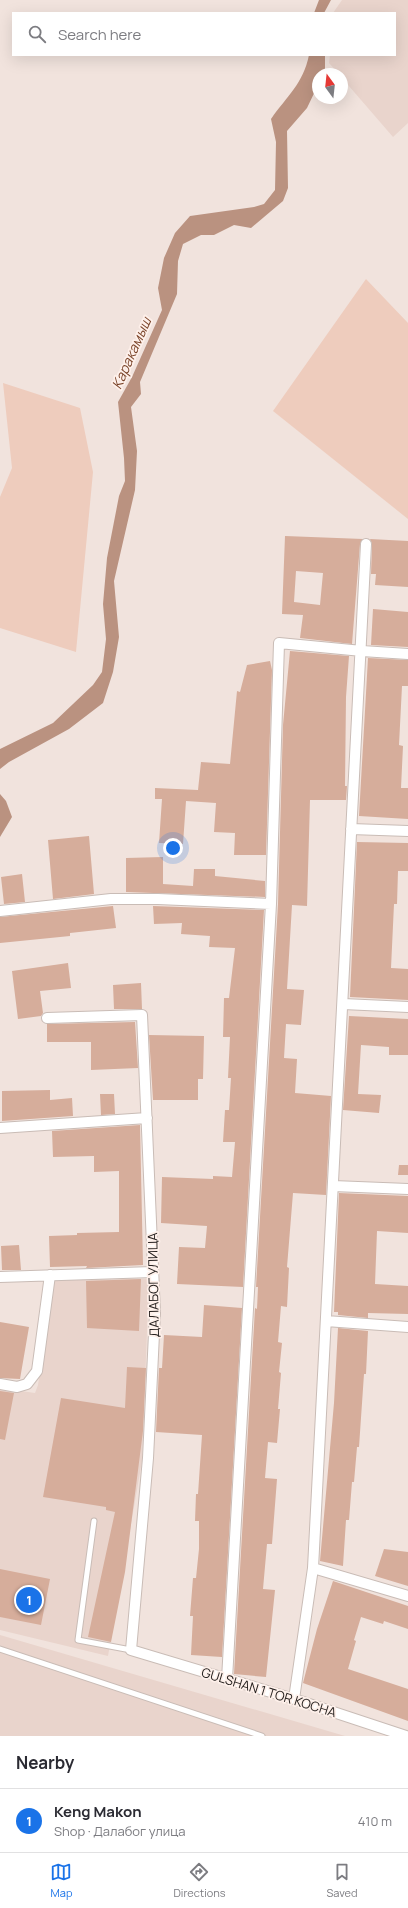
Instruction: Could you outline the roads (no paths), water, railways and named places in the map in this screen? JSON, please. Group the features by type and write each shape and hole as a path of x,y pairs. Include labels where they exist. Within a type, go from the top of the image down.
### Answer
{"street":[{"path":"294,1699 313,1568 344,1004 351,829 362,651 366,544"},
{"path":"227,1679 271,904 279,643 408,654"},
{"path":"351,829 408,831"},
{"path":"0,911 111,899 158,899 271,904"},
{"path":"344,1004 408,1007"},
{"name":"ДАЛАБОГ УЛИЦА","path":"47,1018 142,1015 155,1312 148,1458 131,1650"},
{"path":"0,1128 147,1118"},
{"path":"333,1186 408,1189"},
{"path":"0,1277 154,1272"},
{"path":"0,1384 17,1387 27,1384 37,1371 50,1275"},
{"path":"326,1321 408,1327"},
{"path":"313,1568 408,1596"},
{"name":"GULSHAN 1 TOR KOCHA","path":"131,1650 294,1699 406,1736"}],"lane":[{"path":"94,1521 78,1640 131,1650"},
{"path":"0,1649 262,1736"}],"place":[{"name":"Keng Makon","path":"29,1600"}],"water label":[{"name":"Каракамыш","path":"131,353"}]}
